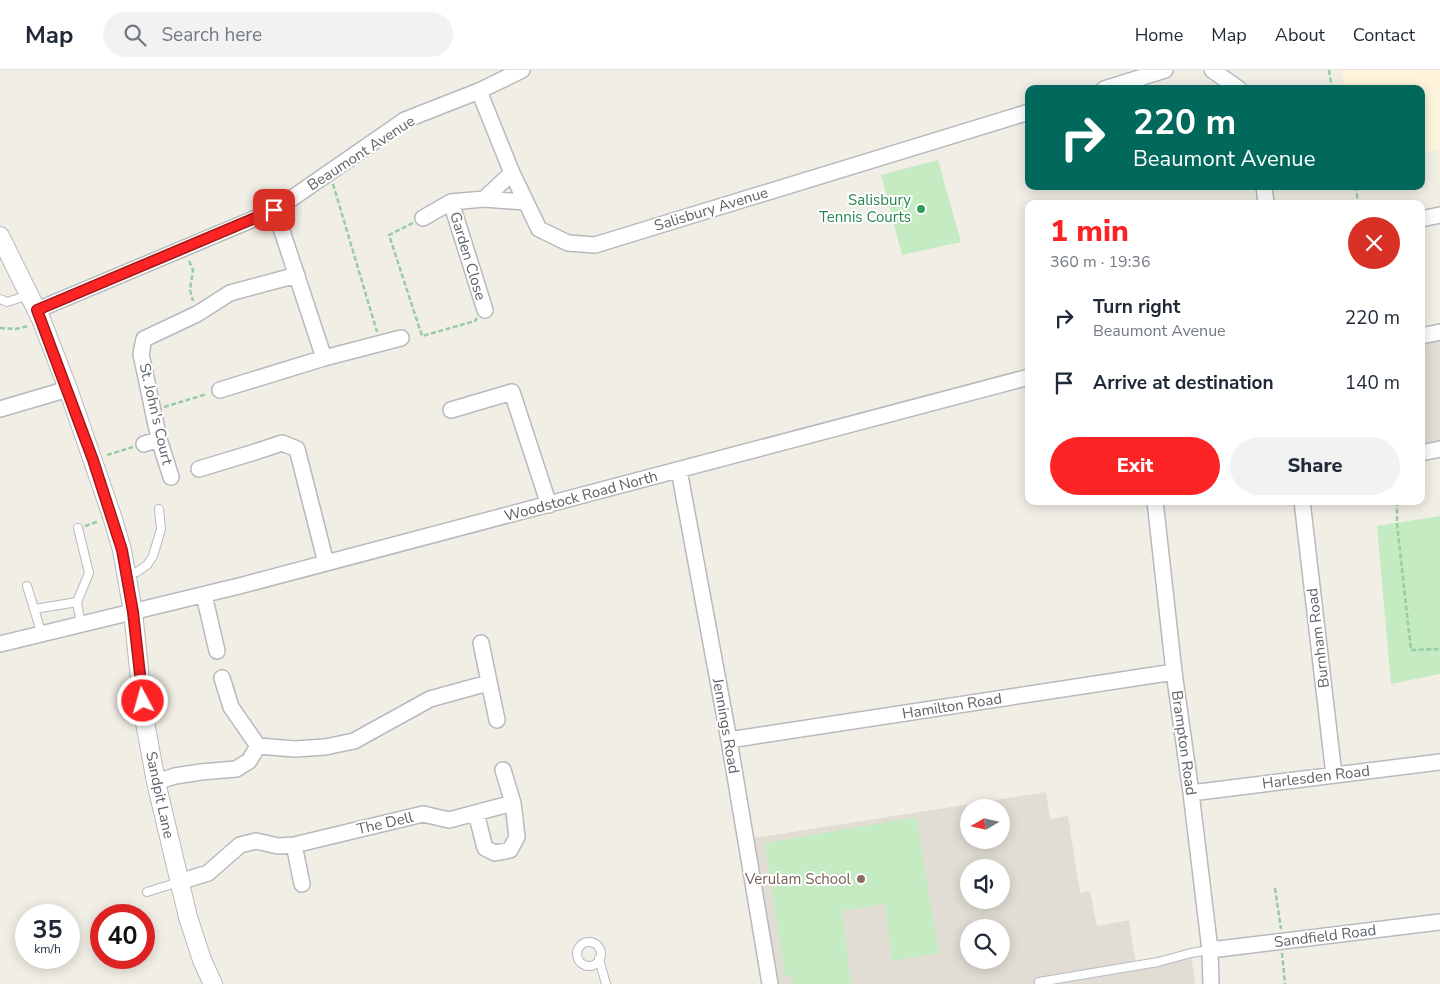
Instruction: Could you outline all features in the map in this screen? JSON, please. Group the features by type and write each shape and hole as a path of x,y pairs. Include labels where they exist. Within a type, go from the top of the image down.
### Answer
{"street":[{"name":"Beaumont Avenue","path":"36,308 274,210 405,120 479,91 522,70"},
{"path":"1117,85 1165,70"},
{"path":"1212,70 1233,85"},
{"path":"1234,70 1238,85"},
{"name":"Salisbury Avenue","path":"479,91 512,173 539,229 568,243 595,245 1025,113"},
{"path":"484,198 512,173"},
{"name":"Garden Close","path":"423,218 451,202 484,198 525,202"},
{"name":"Garden Close","path":"451,202 485,310"},
{"path":"274,210 298,275 324,358"},
{"path":"1425,218 1440,215"},
{"name":"Sandpit Lane","path":"0,236 8,260 36,308 68,389 122,550 133,612 144,717 156,782 188,917 202,960 213,984"},
{"name":"St. John's Court","path":"171,477 153,411 141,354 144,339 197,314 230,293 298,275"},
{"path":"1425,335 1440,332"},
{"path":"220,390 324,358 401,338"},
{"name":"Woodstock Road North","path":"0,644 82,625 549,505 1025,378"},
{"path":"0,409 68,389"},
{"path":"451,410 517,389 549,505"},
{"path":"144,444 160,439"},
{"path":"199,469 282,442 297,449 326,562"},
{"path":"1425,452 1440,449"},
{"name":"Jennings Road","path":"679,470 729,740 770,984"},
{"name":"Brampton Road","path":"1155,505 1174,672 1210,950 1211,984"},
{"name":"Burnham Road","path":"1302,505 1334,775"},
{"path":"204,594 217,651"},
{"path":"481,643 497,720"},
{"name":"Hamilton Road","path":"729,740 1174,672"},
{"path":"222,678 231,707 258,746"},
{"path":"258,746 295,749 325,747 354,741 430,699 488,683"},
{"path":"156,782 175,776 236,769 249,761 258,746"},
{"name":"Harlesden Road","path":"1191,793 1440,762"},
{"path":"476,814 485,848 495,853 510,850 517,837 513,804 502,770"},
{"name":"The Dell","path":"179,882 208,873 240,845 256,842 278,846 294,844 423,814 449,820 513,804"},
{"path":"294,844 302,884"},
{"name":"Sandfield Road","path":"1210,950 1440,922"}],"lane":[{"path":"0,299 36,308"},
{"path":"126,574 137,572 148,565 153,556 161,529 159,509"},
{"path":"78,528 89,573 77,602 82,625"},
{"path":"28,586 42,635"},
{"path":"35,609 77,602"},
{"path":"147,892 179,882"},
{"path":"1039,982 1158,962 1210,950"},
{"path":"599,960 606,984"}],"path":[{"path":"1329,70 1331,85"},
{"path":"330,173 381,343"},
{"path":"423,218 389,235 422,336 476,320 485,310"},
{"path":"183,248 193,270 190,290 197,314"},
{"path":"0,328 16,329 29,326 36,308"},
{"path":"153,411 220,390"},
{"path":"93,460 144,444"},
{"path":"1397,505 1397,524 1410,650 1440,649"},
{"path":"78,528 112,516"},
{"path":"1275,888 1285,984"}],"shaded area":[{"path":"1342,70 1440,70 1440,150 1425,152 1425,85 1344,85"},
{"path":"1440,338 1440,443 1425,445 1425,341"},
{"name":"Verulam School","path":"1046,792 1050,819 1068,816 1080,893 1090,891 1097,926 1129,920 1136,965 1191,953 1195,984 772,984 747,839 960,806 960,849 1010,849 1010,799 1001,799"}],"green space":[{"name":"Salisbury Tennis Courts","path":"938,160 961,242 902,255 881,175"},
{"path":"1440,516 1440,674 1391,684 1377,526"},
{"path":"916,817 939,953 892,961 885,904 842,911 851,984 793,984 792,975 785,976 765,843"}],"place":[{"name":"Salisbury Tennis Courts","path":"921,209"},
{"name":"Verulam School","path":"861,879"}],"route":[{"path":"143,701 133,612 122,550 68,389 37,310 274,210"}]}
